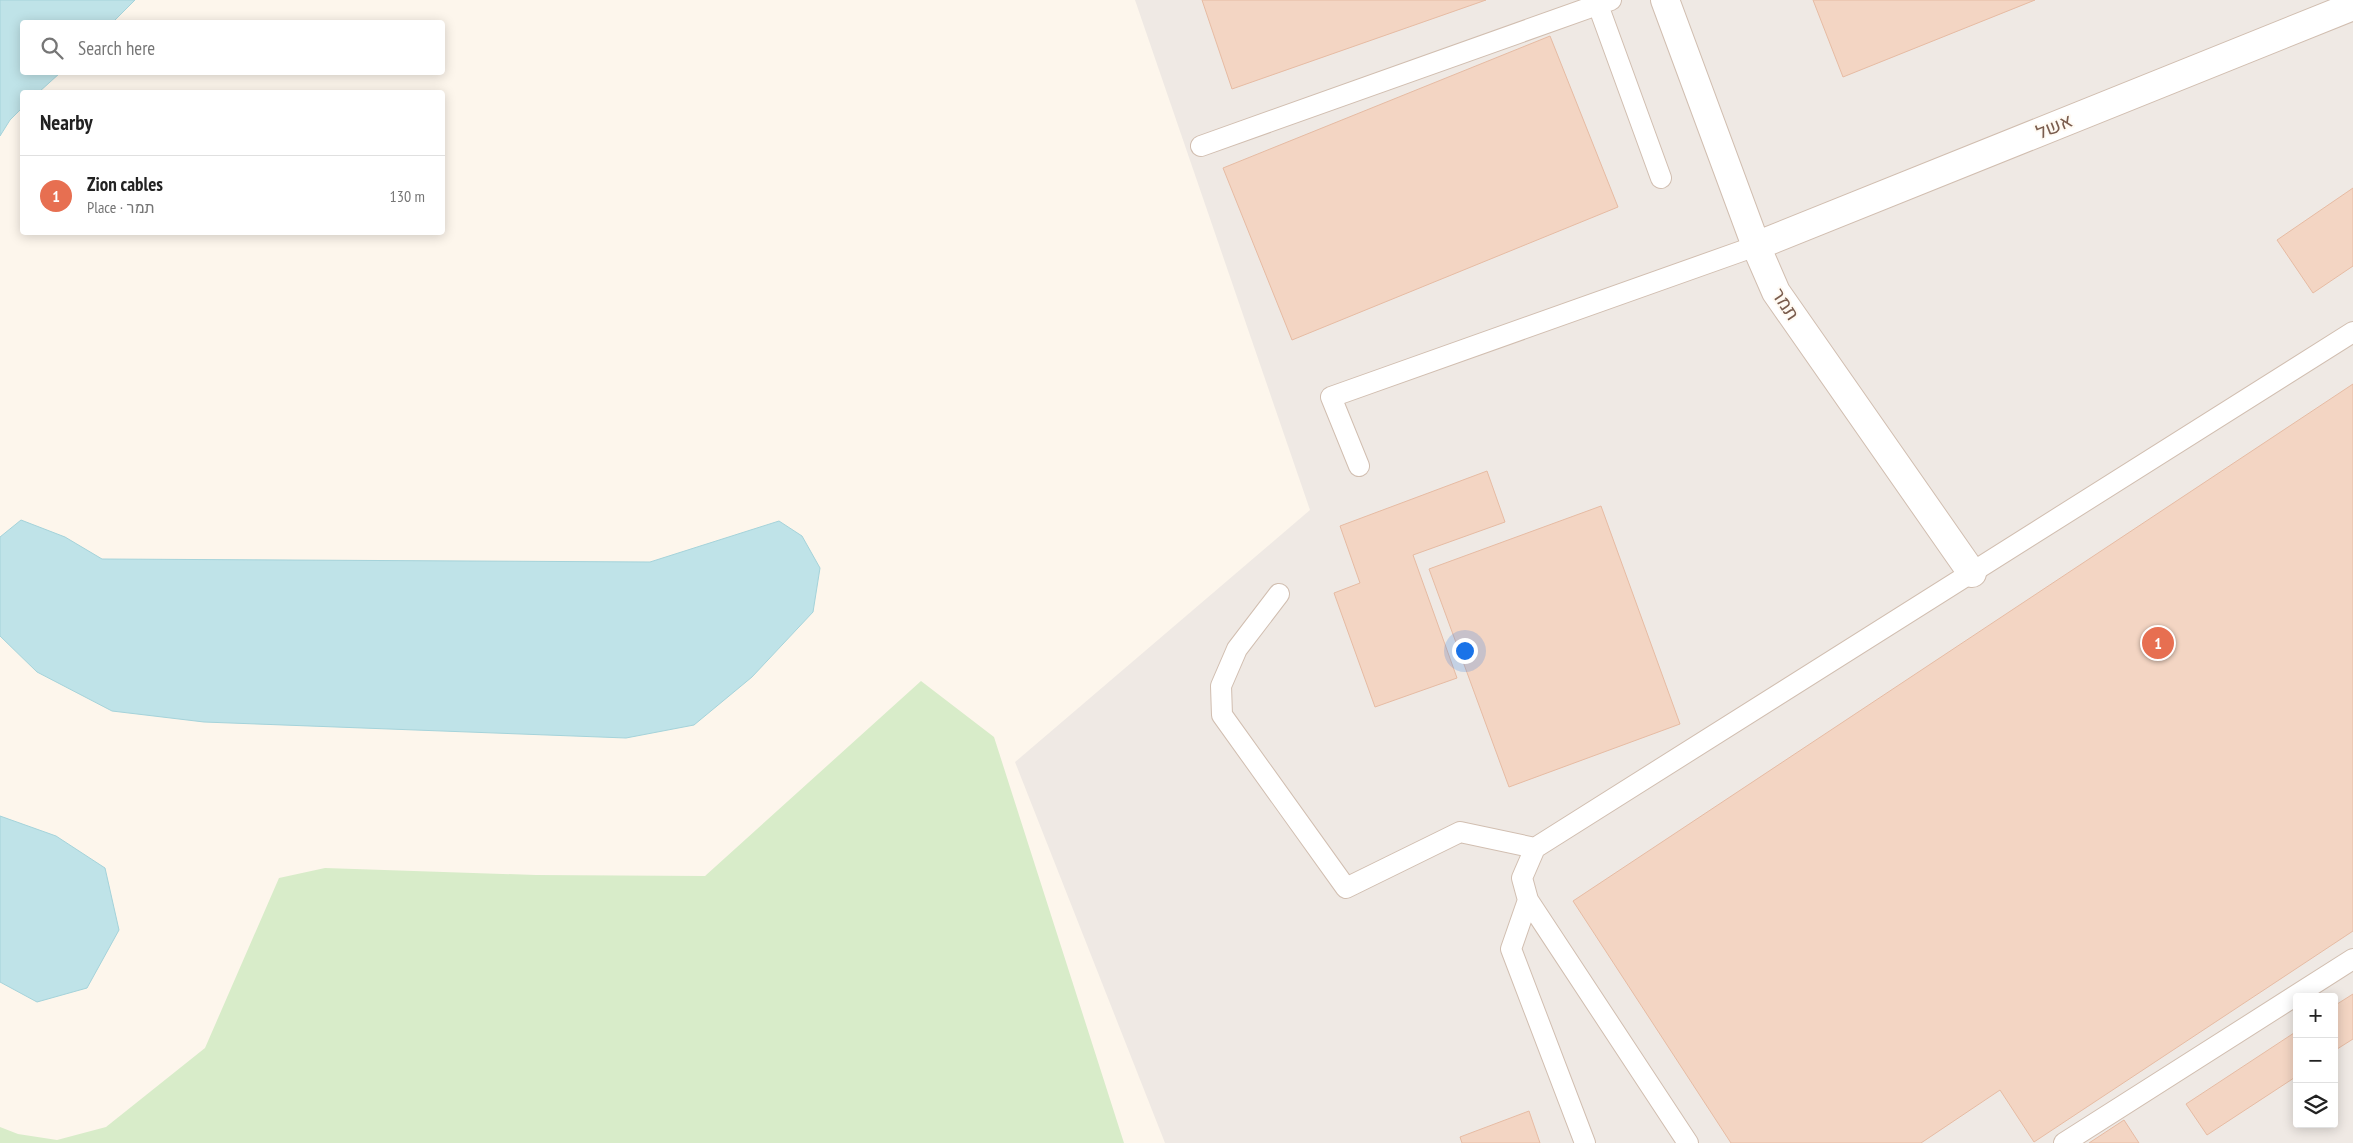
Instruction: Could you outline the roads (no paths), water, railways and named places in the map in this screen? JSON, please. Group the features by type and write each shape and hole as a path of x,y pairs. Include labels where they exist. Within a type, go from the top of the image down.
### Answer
{"street":[{"name":"תמר","path":"1665,0 1756,246 1776,292 1972,573"},
{"name":"אשל","path":"1756,246 2353,6"}],"lane":[{"path":"1200,146 1604,3 1661,178"},
{"path":"1359,466 1331,397 1756,246"},
{"path":"1688,1143 1528,900 1522,878 1535,848 2353,332"},
{"path":"1279,594 1237,649 1221,686 1222,714 1346,888 1460,832 1535,848"},
{"path":"1528,900 1511,948 1585,1143"},
{"path":"2064,1143 2353,959"}],"water":[{"path":"0,0 135,0 115,20 20,20 20,75 58,75 41,90 20,90 20,110 10,120 0,136"},
{"path":"21,520 65,537 102,559 650,562 779,521 802,536 820,568 813,612 752,677 694,725 626,738 204,722 112,711 37,672 0,636 0,537"},
{"path":"0,816 56,836 105,868 119,930 87,988 37,1002 0,982"}],"place":[{"name":"Zion cables","path":"2158,643"}]}
